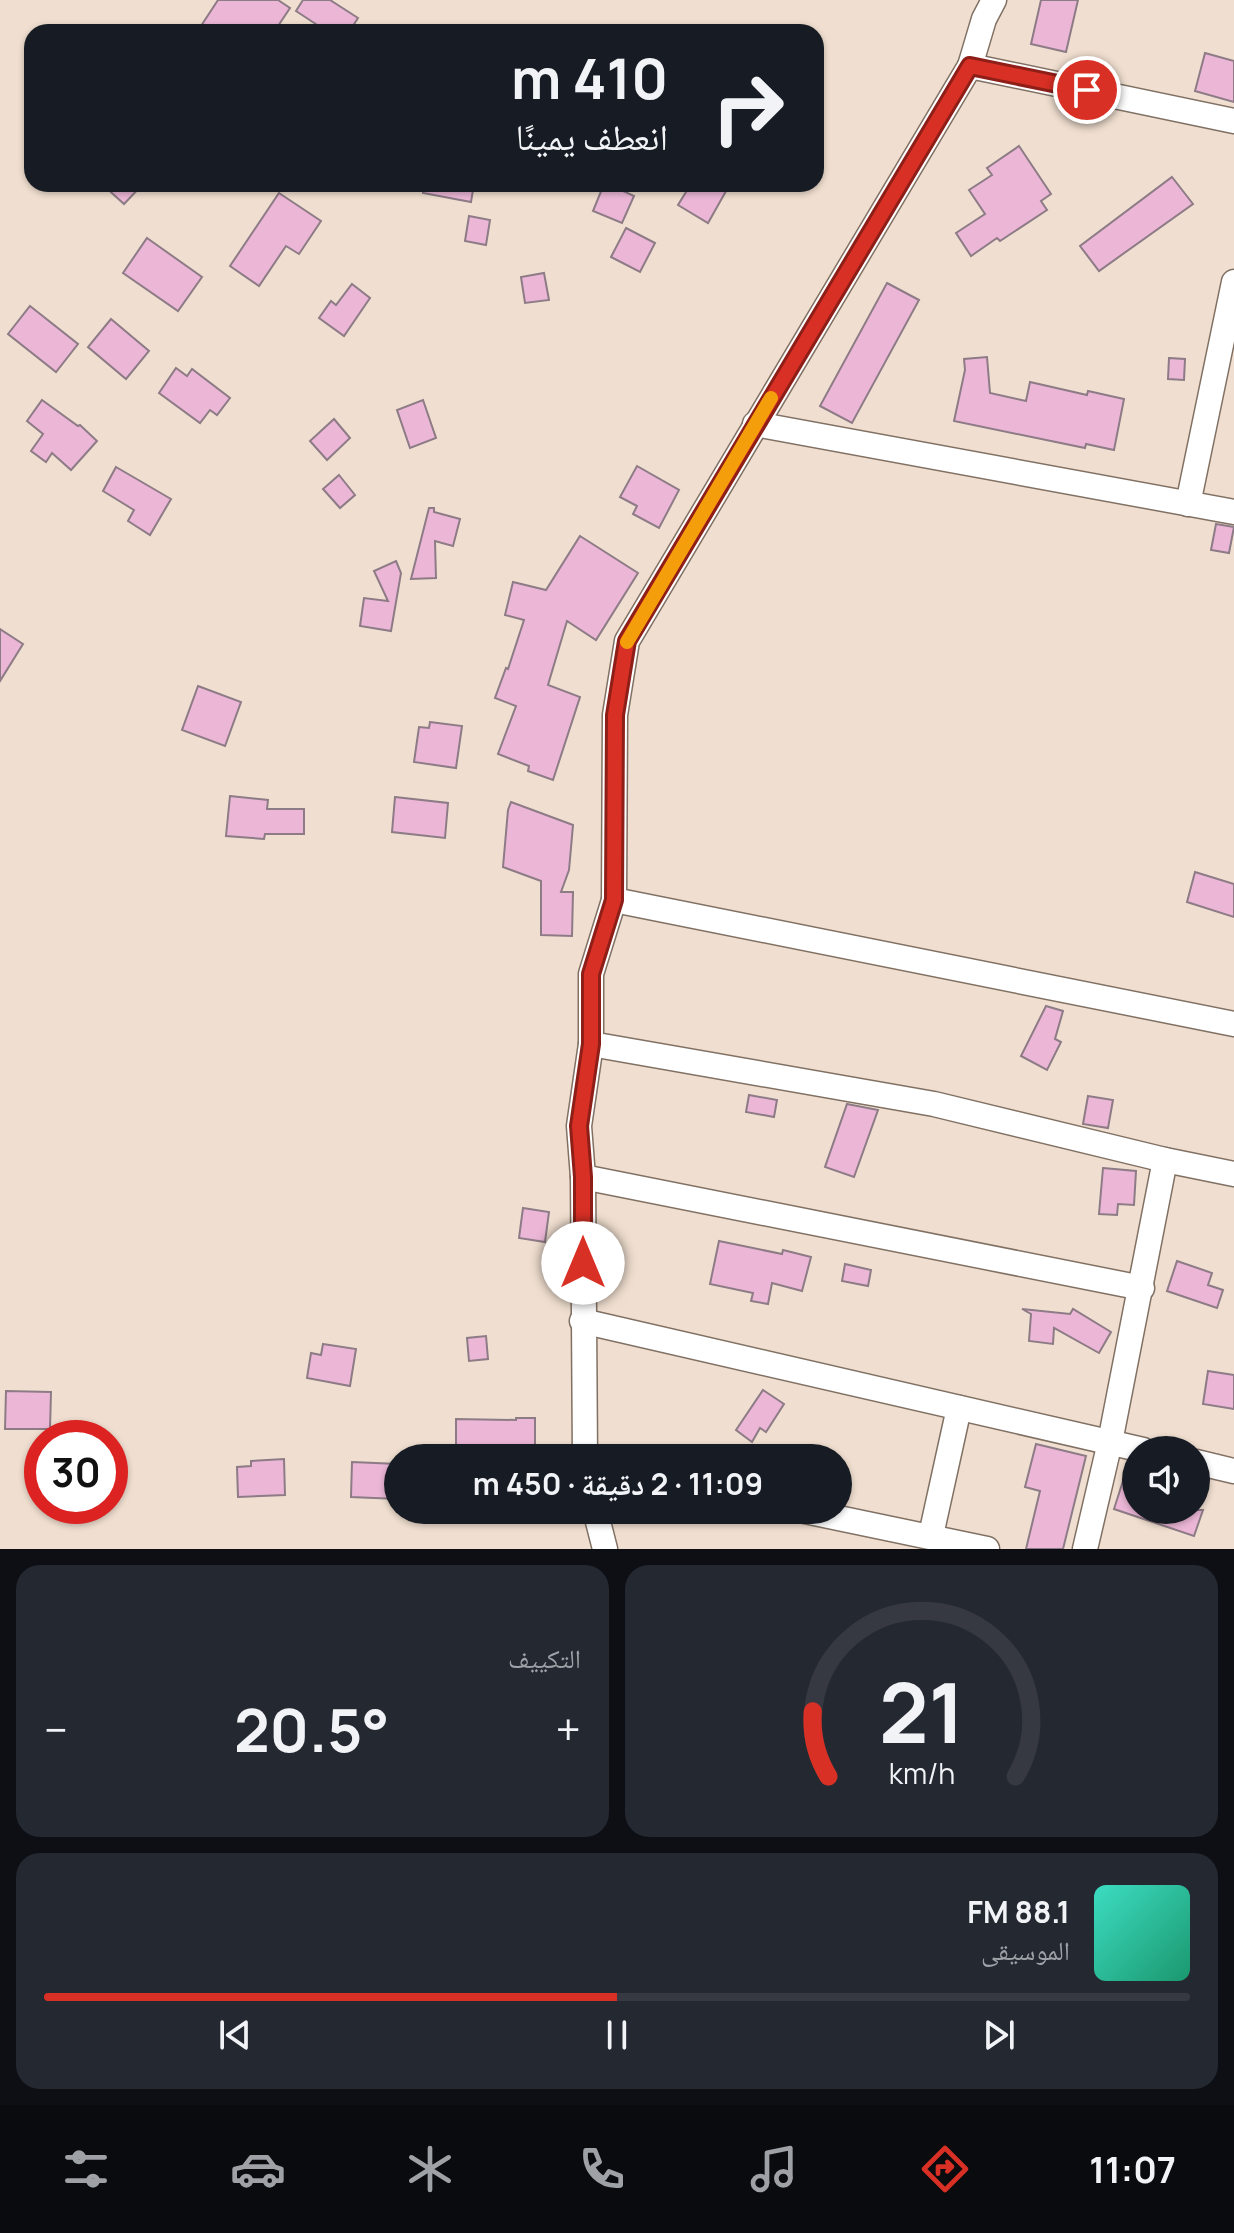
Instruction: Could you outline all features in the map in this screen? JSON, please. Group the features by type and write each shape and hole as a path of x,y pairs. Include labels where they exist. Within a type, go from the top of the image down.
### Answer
{"street":[{"path":"585,1444 583,1177 579,1126 591,1044 591,974 614,900 615,715 627,641 970,66 984,19 994,0"},
{"path":"970,66 1234,121"},
{"path":"1188,504 1234,282"},
{"path":"755,424 1234,512"},
{"path":"614,900 1234,1024"},
{"path":"591,1044 934,1104 1234,1174"},
{"path":"1085,1549 1142,1288 1165,1160"},
{"path":"583,1177 1142,1288"},
{"path":"582,1321 1122,1445"},
{"path":"931,1535 959,1408"},
{"path":"1210,1465 1234,1471"},
{"path":"852,1520 987,1549"},
{"path":"599,1524 605,1549"}],"building":[{"path":"218,0 278,0 290,8 279,24 202,24"},
{"path":"303,0 330,0 358,18 354,24 316,24 296,11"},
{"path":"1041,0 1078,0 1066,52 1031,44"},
{"path":"1205,53 1234,61 1234,102 1195,91"},
{"path":"1019,146 1051,194 1041,201 1047,210 971,256 956,233 985,214 969,190 992,175 987,168"},
{"path":"1172,177 1193,204 1099,271 1080,246"},
{"path":"111,192 135,192 124,204"},
{"path":"423,192 473,192 471,202"},
{"path":"601,192 625,192 634,196 622,223 593,211"},
{"path":"686,192 725,192 708,223 678,205"},
{"path":"279,193 321,221 299,254 286,246 259,286 230,266"},
{"path":"469,216 490,220 486,245 465,241"},
{"path":"626,228 655,243 640,272 611,257"},
{"path":"147,238 202,277 178,311 123,273"},
{"path":"544,273 549,300 525,303 521,277"},
{"path":"887,283 919,300 852,423 820,406"},
{"path":"352,284 370,298 344,336 319,318 331,301 336,305"},
{"path":"30,306 78,344 56,372 8,334"},
{"path":"111,319 149,351 126,379 88,347"},
{"path":"987,357 990,393 1026,401 1030,382 1087,395 1088,391 1124,399 1114,450 1086,444 1085,448 954,421 965,370 964,359"},
{"path":"1169,358 1185,359 1184,380 1168,379"},
{"path":"176,368 187,376 192,369 230,398 217,415 210,410 200,423 159,393"},
{"path":"42,400 80,425 97,441 71,470 52,453 46,462 31,451 43,434 27,421"},
{"path":"423,400 436,438 410,448 397,410"},
{"path":"334,419 350,438 327,460 310,441"},
{"path":"637,466 679,490 659,528 633,514 637,506 620,497"},
{"path":"116,467 171,499 150,535 128,521 134,510 103,491"},
{"path":"339,475 355,495 340,508 323,489"},
{"path":"429,508 460,519 453,546 435,541 436,578 411,579"},
{"path":"1216,524 1234,527 1229,553 1211,550"},
{"path":"580,536 638,573 596,640 567,621 548,685 580,697 553,780 528,771 529,766 498,754 516,706 495,698 524,620 505,615 513,582 546,590"},
{"path":"396,561 401,573 391,631 360,626 364,598 388,601 374,571"},
{"path":"0,629 23,644 0,681"},
{"path":"198,686 241,702 225,746 182,730"},
{"path":"430,722 462,726 456,768 414,762 419,727 429,728"},
{"path":"230,796 268,800 267,809 304,809 304,834 265,834 264,839 226,836"},
{"path":"395,797 448,803 445,838 392,832"},
{"path":"511,802 573,825 569,870 561,892 573,892 572,936 541,935 541,881 503,867"},
{"path":"1195,872 1234,884 1234,917 1187,902"},
{"path":"1046,1006 1063,1011 1055,1039 1061,1042 1047,1070 1021,1056"},
{"path":"749,1095 777,1100 774,1117 746,1112"},
{"path":"1088,1096 1113,1100 1108,1128 1083,1124"},
{"path":"847,1104 878,1110 854,1177 825,1167"},
{"path":"1103,1168 1136,1171 1134,1205 1118,1204 1117,1215 1099,1214"},
{"path":"523,1208 549,1212 545,1242 519,1238"},
{"path":"719,1241 811,1257 802,1291 772,1283 768,1304 751,1301 753,1293 710,1284"},
{"path":"1177,1261 1212,1273 1208,1285 1223,1290 1217,1308 1167,1291"},
{"path":"845,1264 871,1270 868,1286 842,1281"},
{"path":"1022,1309 1070,1314 1073,1309 1111,1332 1099,1353 1054,1328 1053,1344 1029,1341 1031,1314"},
{"path":"486,1336 488,1359 469,1361 467,1338"},
{"path":"323,1344 356,1349 350,1386 307,1378 311,1353 321,1355"},
{"path":"1208,1371 1234,1375 1234,1409 1203,1404"},
{"path":"763,1390 784,1404 766,1432 760,1428 752,1442 736,1430"},
{"path":"6,1391 51,1392 50,1420 24,1420 24,1429 5,1429"},
{"path":"535,1418 535,1444 456,1444 456,1419"},
{"path":"1036,1444 1086,1456 1063,1549 1026,1549 1040,1491 1025,1487"},
{"path":"284,1459 285,1495 238,1497 237,1467 251,1466 251,1461"},
{"path":"352,1462 384,1463 384,1498 351,1497"},
{"path":"1122,1484 1122,1512 1114,1509"},
{"path":"1158,1524 1198,1524 1194,1536"}],"slow traffic":[{"path":"627,642 771,398"}],"route":[{"path":"583,1263 583,1177 579,1126 591,1044 591,974 614,900 615,715 627,641 970,66 1087,90"}]}
